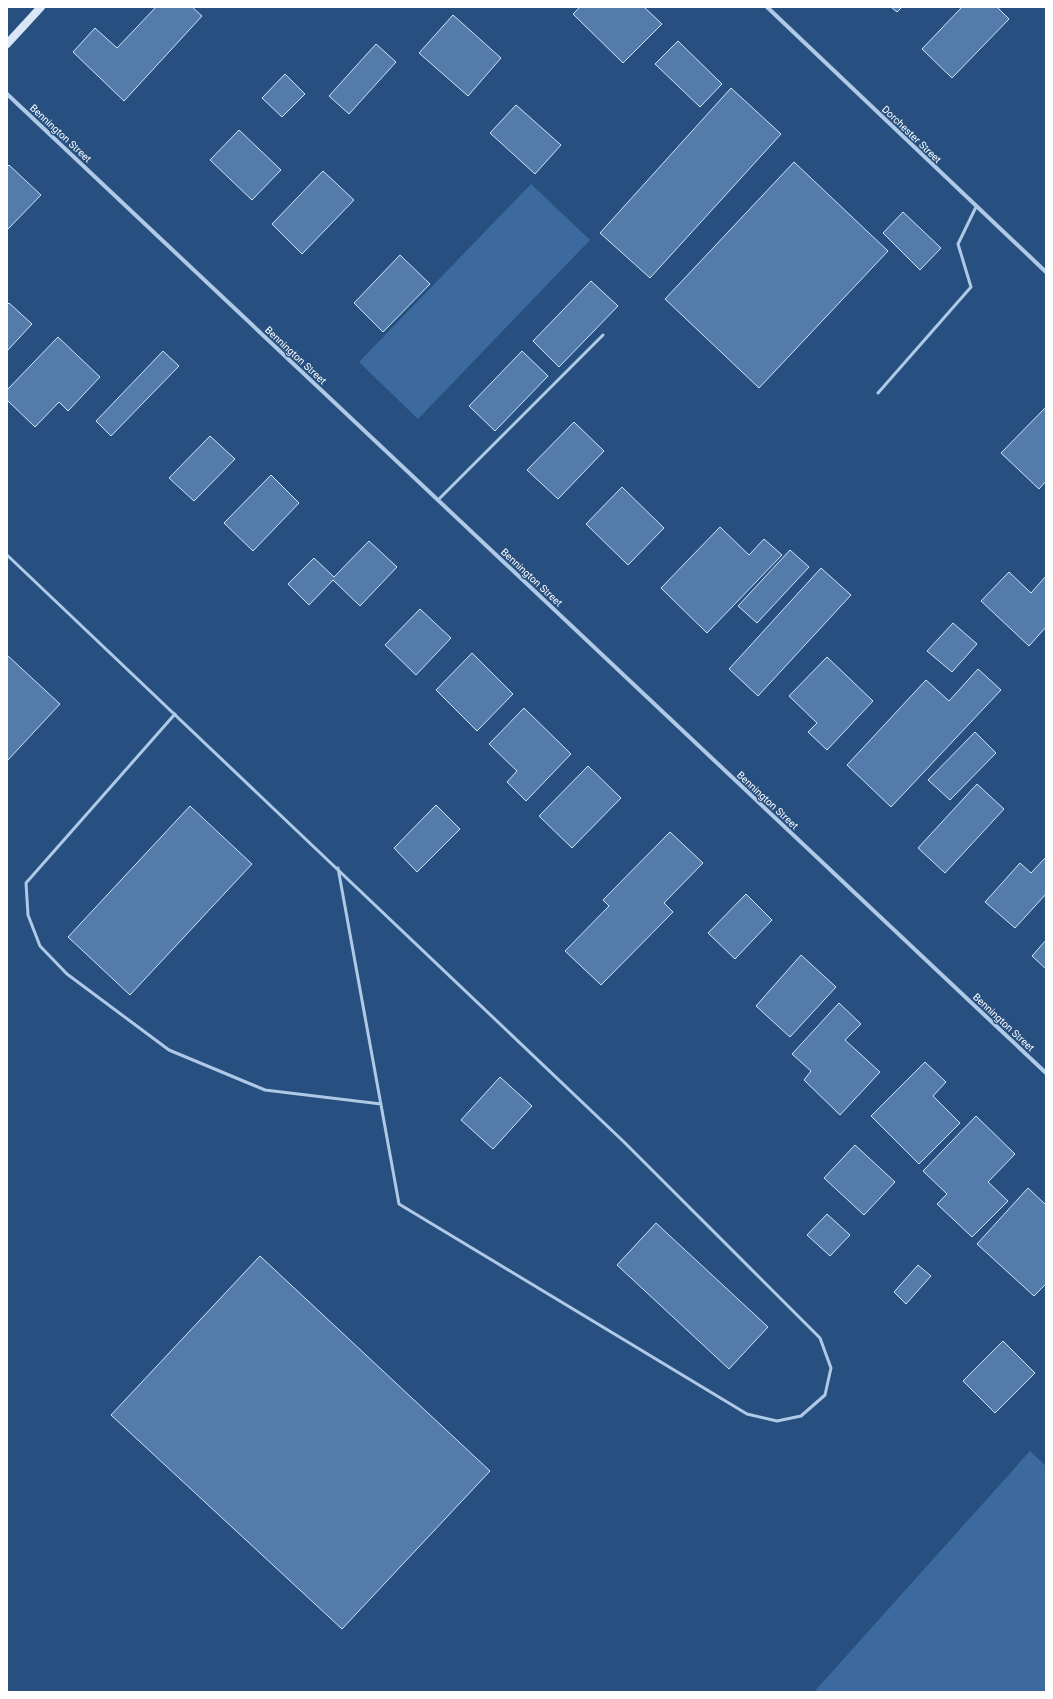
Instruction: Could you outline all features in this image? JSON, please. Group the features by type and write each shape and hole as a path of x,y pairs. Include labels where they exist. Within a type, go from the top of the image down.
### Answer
{"main road":[{"path":"7,44 41,7"}],"street":[{"name":"Dorchester Street","path":"767,7 1046,272"},
{"name":"Bennington Street","path":"7,94 1046,1073"}],"lane":[{"path":"878,393 970,287 958,244 976,207"},
{"path":"438,500 602,335"},
{"path":"7,555 338,868 623,1141 820,1338 831,1368 825,1395 801,1416 777,1421 747,1414 400,1204 338,868"},
{"path":"175,714 26,883 28,915 40,946 67,974 169,1050 265,1090 381,1104"}],"shaded area":[{"path":"531,184 590,240 418,419 359,362"},
{"path":"1030,1451 1046,1466 1046,1692 814,1692"}],"building":[{"path":"156,7 192,7 202,16 124,101 73,52 95,28 117,48"},
{"path":"580,7 644,7 662,24 623,63 573,14"},
{"path":"891,7 902,7 897,12"},
{"path":"962,7 997,7 1009,19 952,78 922,49"},
{"path":"453,15 501,58 468,96 419,53"},
{"path":"678,41 722,84 700,107 655,64"},
{"path":"376,44 396,62 349,114 329,96"},
{"path":"285,74 305,94 282,117 262,98"},
{"path":"731,88 781,134 650,278 600,233"},
{"path":"516,105 561,145 535,174 490,133"},
{"path":"239,130 281,170 252,200 210,160"},
{"path":"794,162 888,251 759,388 665,299"},
{"path":"9,165 41,195 7,230 7,167"},
{"path":"323,171 354,200 302,254 272,224"},
{"path":"903,212 941,248 920,270 883,233"},
{"path":"400,255 430,284 383,332 354,303"},
{"path":"591,281 618,306 559,367 533,341"},
{"path":"9,303 32,324 7,351 7,305"},
{"path":"58,337 100,377 68,411 59,402 35,427 7,400 7,390"},
{"path":"163,351 179,366 111,436 96,421"},
{"path":"522,351 548,376 495,431 469,406"},
{"path":"1046,407 1046,481 1039,489 1001,453"},
{"path":"574,422 604,451 558,499 527,470"},
{"path":"210,436 235,459 194,501 169,478"},
{"path":"271,475 299,503 253,551 224,523"},
{"path":"622,487 664,528 628,565 586,524"},
{"path":"720,527 749,555 764,539 782,555 707,633 661,588"},
{"path":"369,541 397,567 360,606 333,580 309,605 288,584 314,558 334,577"},
{"path":"790,550 809,567 757,623 738,606"},
{"path":"821,568 851,595 758,696 729,669"},
{"path":"1009,572 1031,593 1046,576 1046,627 1029,646 981,601"},
{"path":"420,609 451,638 416,675 385,645"},
{"path":"953,623 977,644 952,672 927,651"},
{"path":"472,653 513,694 477,731 436,690"},
{"path":"7,655 60,704 7,761"},
{"path":"827,657 873,701 827,750 808,732 817,723 789,696"},
{"path":"978,669 1001,690 891,807 847,765 926,680 949,701"},
{"path":"524,708 571,754 526,801 507,782 517,771 489,744"},
{"path":"975,732 996,753 950,800 928,780"},
{"path":"588,766 621,798 572,848 539,816"},
{"path":"977,784 1004,809 945,873 918,848"},
{"path":"436,805 460,829 417,872 394,848"},
{"path":"190,806 252,864 130,995 68,937"},
{"path":"670,832 703,863 664,903 673,912 601,985 565,951 609,906 603,900"},
{"path":"1046,857 1046,894 1015,928 985,902 1020,863 1031,873"},
{"path":"746,894 772,920 735,959 708,933"},
{"path":"1046,940 1046,969 1032,956"},
{"path":"801,955 836,987 790,1037 756,1006"},
{"path":"839,1003 861,1024 845,1040 880,1072 840,1115 804,1080 811,1071 792,1054"},
{"path":"925,1062 946,1082 933,1096 960,1123 919,1164 871,1116"},
{"path":"500,1077 532,1106 493,1149 461,1120"},
{"path":"976,1116 1015,1154 988,1182 1008,1201 972,1237 937,1204 947,1194 923,1171"},
{"path":"855,1145 895,1182 864,1215 824,1178"},
{"path":"1028,1188 1046,1205 1046,1284 1034,1296 977,1244"},
{"path":"827,1214 850,1235 830,1256 807,1235"},
{"path":"656,1223 768,1327 729,1369 617,1265"},
{"path":"260,1256 490,1471 342,1629 111,1415"},
{"path":"918,1265 931,1276 906,1304 894,1292"},
{"path":"1003,1341 1035,1373 995,1413 963,1381"}]}
